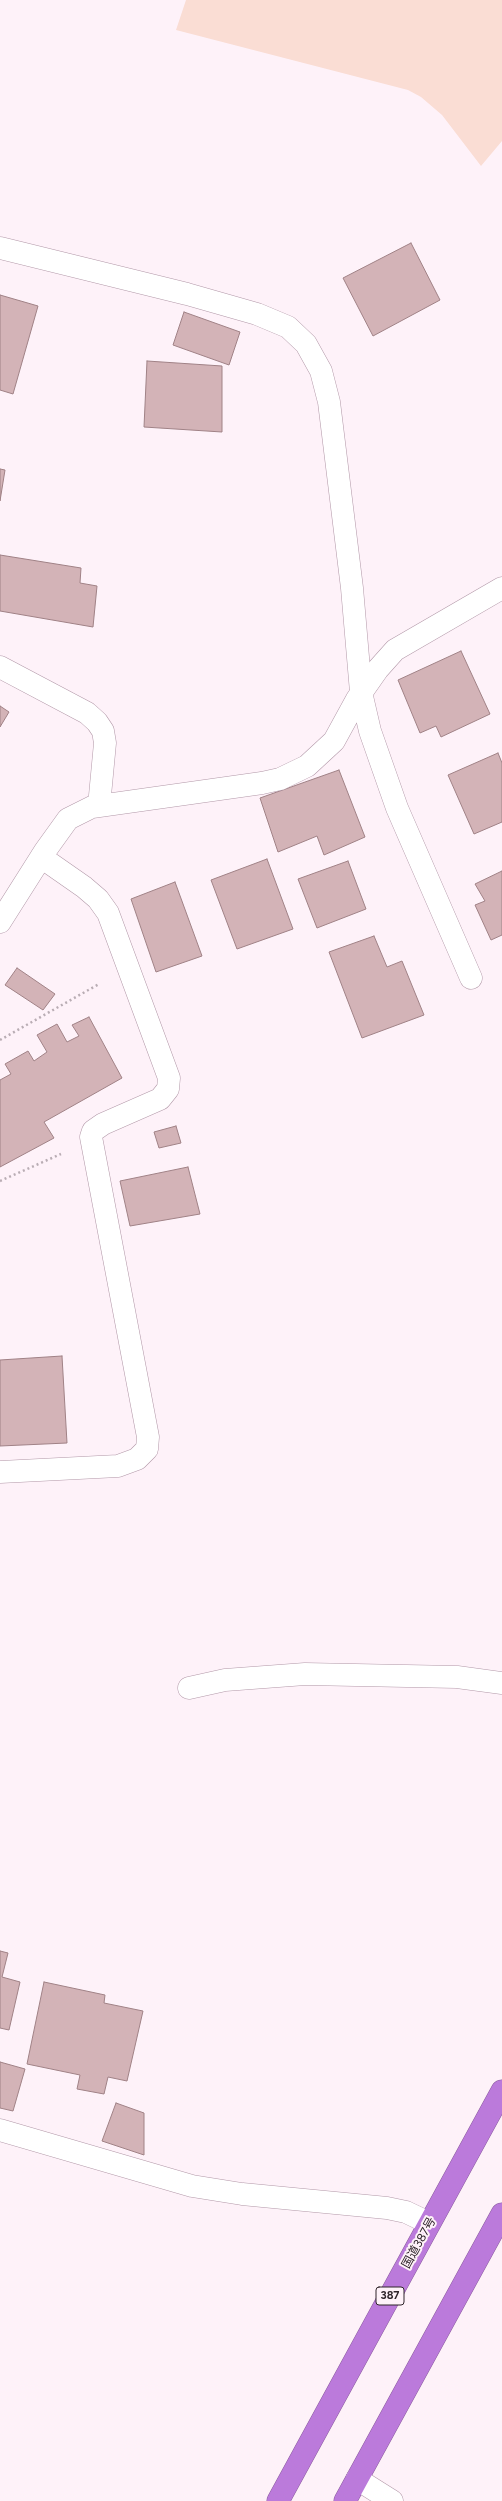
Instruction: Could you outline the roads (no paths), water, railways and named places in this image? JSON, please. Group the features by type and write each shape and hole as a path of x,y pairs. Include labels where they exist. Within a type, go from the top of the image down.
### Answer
{"highway":[{"name":"国道387号","path":"278,2501 502,2091"},
{"path":"345,2501 502,2214"}],"street":[{"path":"0,248 187,294 258,314 288,327 306,344 321,370 329,402 352,588 361,692 370,731 394,802 471,978"},
{"path":"0,922 41,857 68,819 99,806 280,779 307,766 322,755 334,741 361,692 395,650 502,588"},
{"path":"0,667 87,713 97,722 103,731 105,743 99,806"},
{"path":"0,1472 118,1466 137,1459 147,1449 148,1437 90,1137 93,1131 103,1124 160,1099 168,1089 169,1078 108,913 98,899 84,887 41,857"},
{"path":"189,1688 225,1680 305,1674 457,1678 502,1683"},
{"path":"0,2130 186,2184 242,2194 388,2208 406,2212 430,2223"},
{"path":"357,2479 392,2501"}]}
